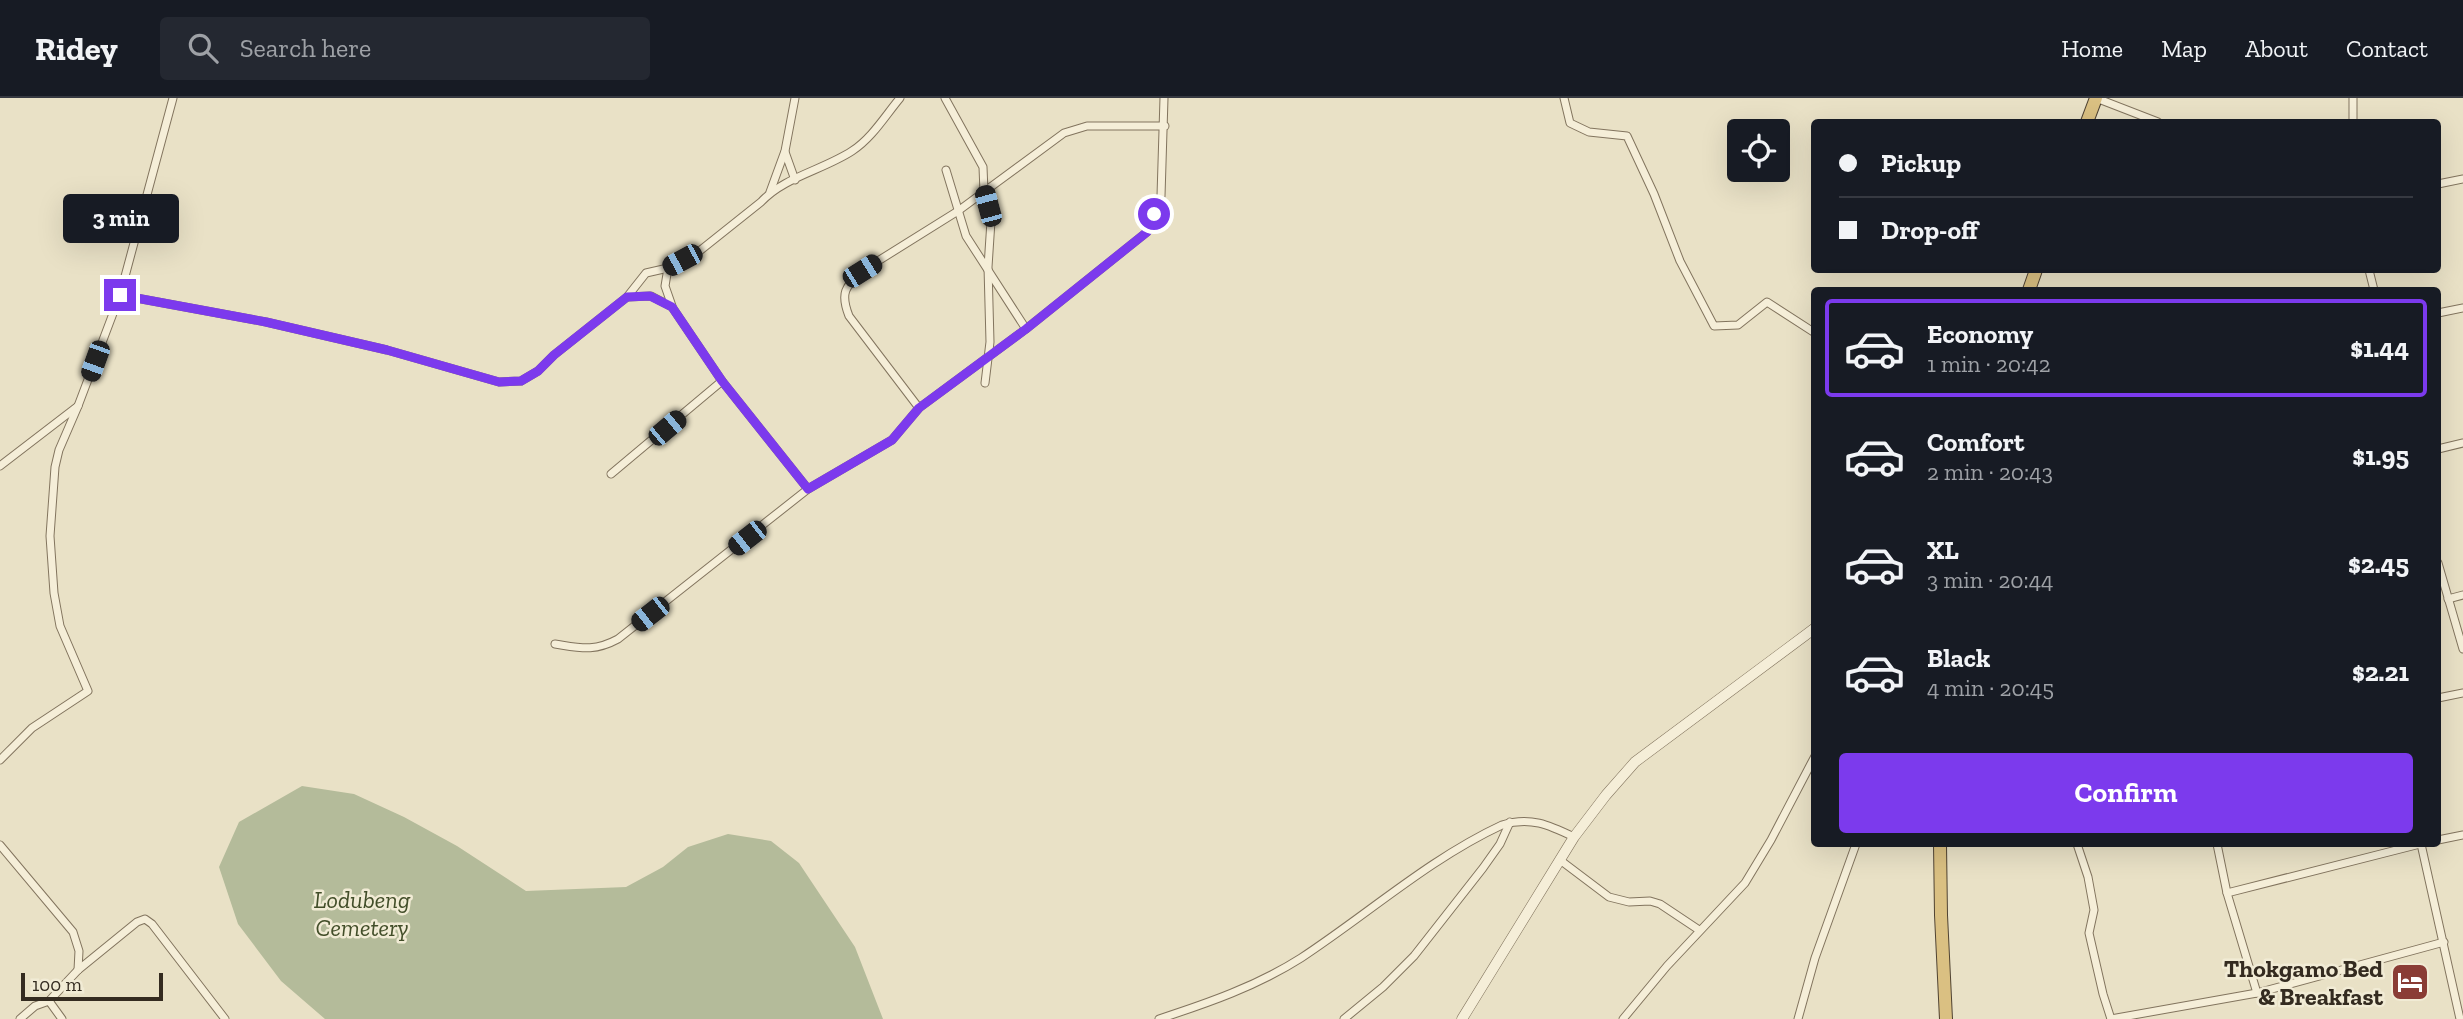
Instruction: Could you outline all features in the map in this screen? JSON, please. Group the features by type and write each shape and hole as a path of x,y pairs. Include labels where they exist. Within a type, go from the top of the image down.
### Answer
{"highway":[{"path":"2088,119 2096,98"},
{"path":"1940,847 1946,1019"}],"street":[{"path":"0,760 33,727 88,691 60,626 54,593 50,536 54,467 120,295 173,98"},
{"path":"120,295 266,322 387,350 499,382 521,381 538,371 627,297 646,273 668,268 697,253 761,202 770,192 785,151 795,98"},
{"path":"770,192 855,150 900,98"},
{"path":"945,98 983,167 984,192 991,221 988,267 990,342 985,383"},
{"path":"555,644 601,648 618,639 808,489 892,440 919,408 1026,329 1147,232 1161,196 1164,98"},
{"path":"1564,98 1570,123 1589,132 1627,136 1654,194 1680,261 1714,326 1738,325 1767,302 1811,330"},
{"path":"2096,98 2150,119"},
{"path":"2353,98 2353,119"},
{"path":"919,408 855,325 843,301 846,289 862,271 958,211 1064,133 1087,126 1165,126"},
{"path":"785,151 795,180"},
{"path":"946,170 965,236 988,267 1026,329"},
{"path":"2441,183 2463,179"},
{"path":"668,268 664,286 672,307 722,381 808,489"},
{"path":"627,297 650,296 672,307"},
{"path":"2441,312 2463,308"},
{"path":"611,474 722,381"},
{"path":"0,466 78,405"},
{"path":"2441,448 2463,443"},
{"path":"2441,574 2463,649"},
{"path":"2448,599 2463,595"},
{"path":"1462,1019 1574,837 1635,762 1811,631"},
{"path":"2441,698 2463,694"},
{"path":"1623,1019 1699,930 1745,883 1811,764"},
{"path":"1159,1019 1267,977 1322,943 1405,883 1493,829 1510,822 1537,821 1574,837"},
{"path":"1344,1019 1383,987 1414,956 1500,844 1510,822"},
{"path":"2441,839 2463,835"},
{"path":"0,845 73,932 79,951 78,970"},
{"path":"1798,1019 1815,958 1855,847"},
{"path":"2078,847 2088,877 2094,910 2089,933 2111,1019 2257,993 2444,942"},
{"path":"2218,847 2227,893 2257,993"},
{"path":"2227,893 2409,847"},
{"path":"2422,847 2460,1019"},
{"path":"1560,860 1609,897 1629,902 1650,901 1660,904 1699,930"},
{"path":"20,1019 36,1006 49,1001 78,970 137,922 146,919 225,1019"},
{"path":"49,1001 62,1019"}],"green space":[{"name":"Lodubeng Cemetery","path":"302,786 354,794 404,817 457,846 526,891 626,887 663,867 688,847 728,834 771,841 799,863 855,947 883,1019 325,1019 281,981 238,924 219,867 239,822"}],"place":[{"name":"Thokgamo Bed & Breakfast","path":"2410,982"}],"route":[{"path":"120,295 266,322 387,350 499,382 521,381 538,371 627,297 650,296 672,307 722,381 808,489 892,440 919,408 1026,329 1147,232 1154,214"}]}
